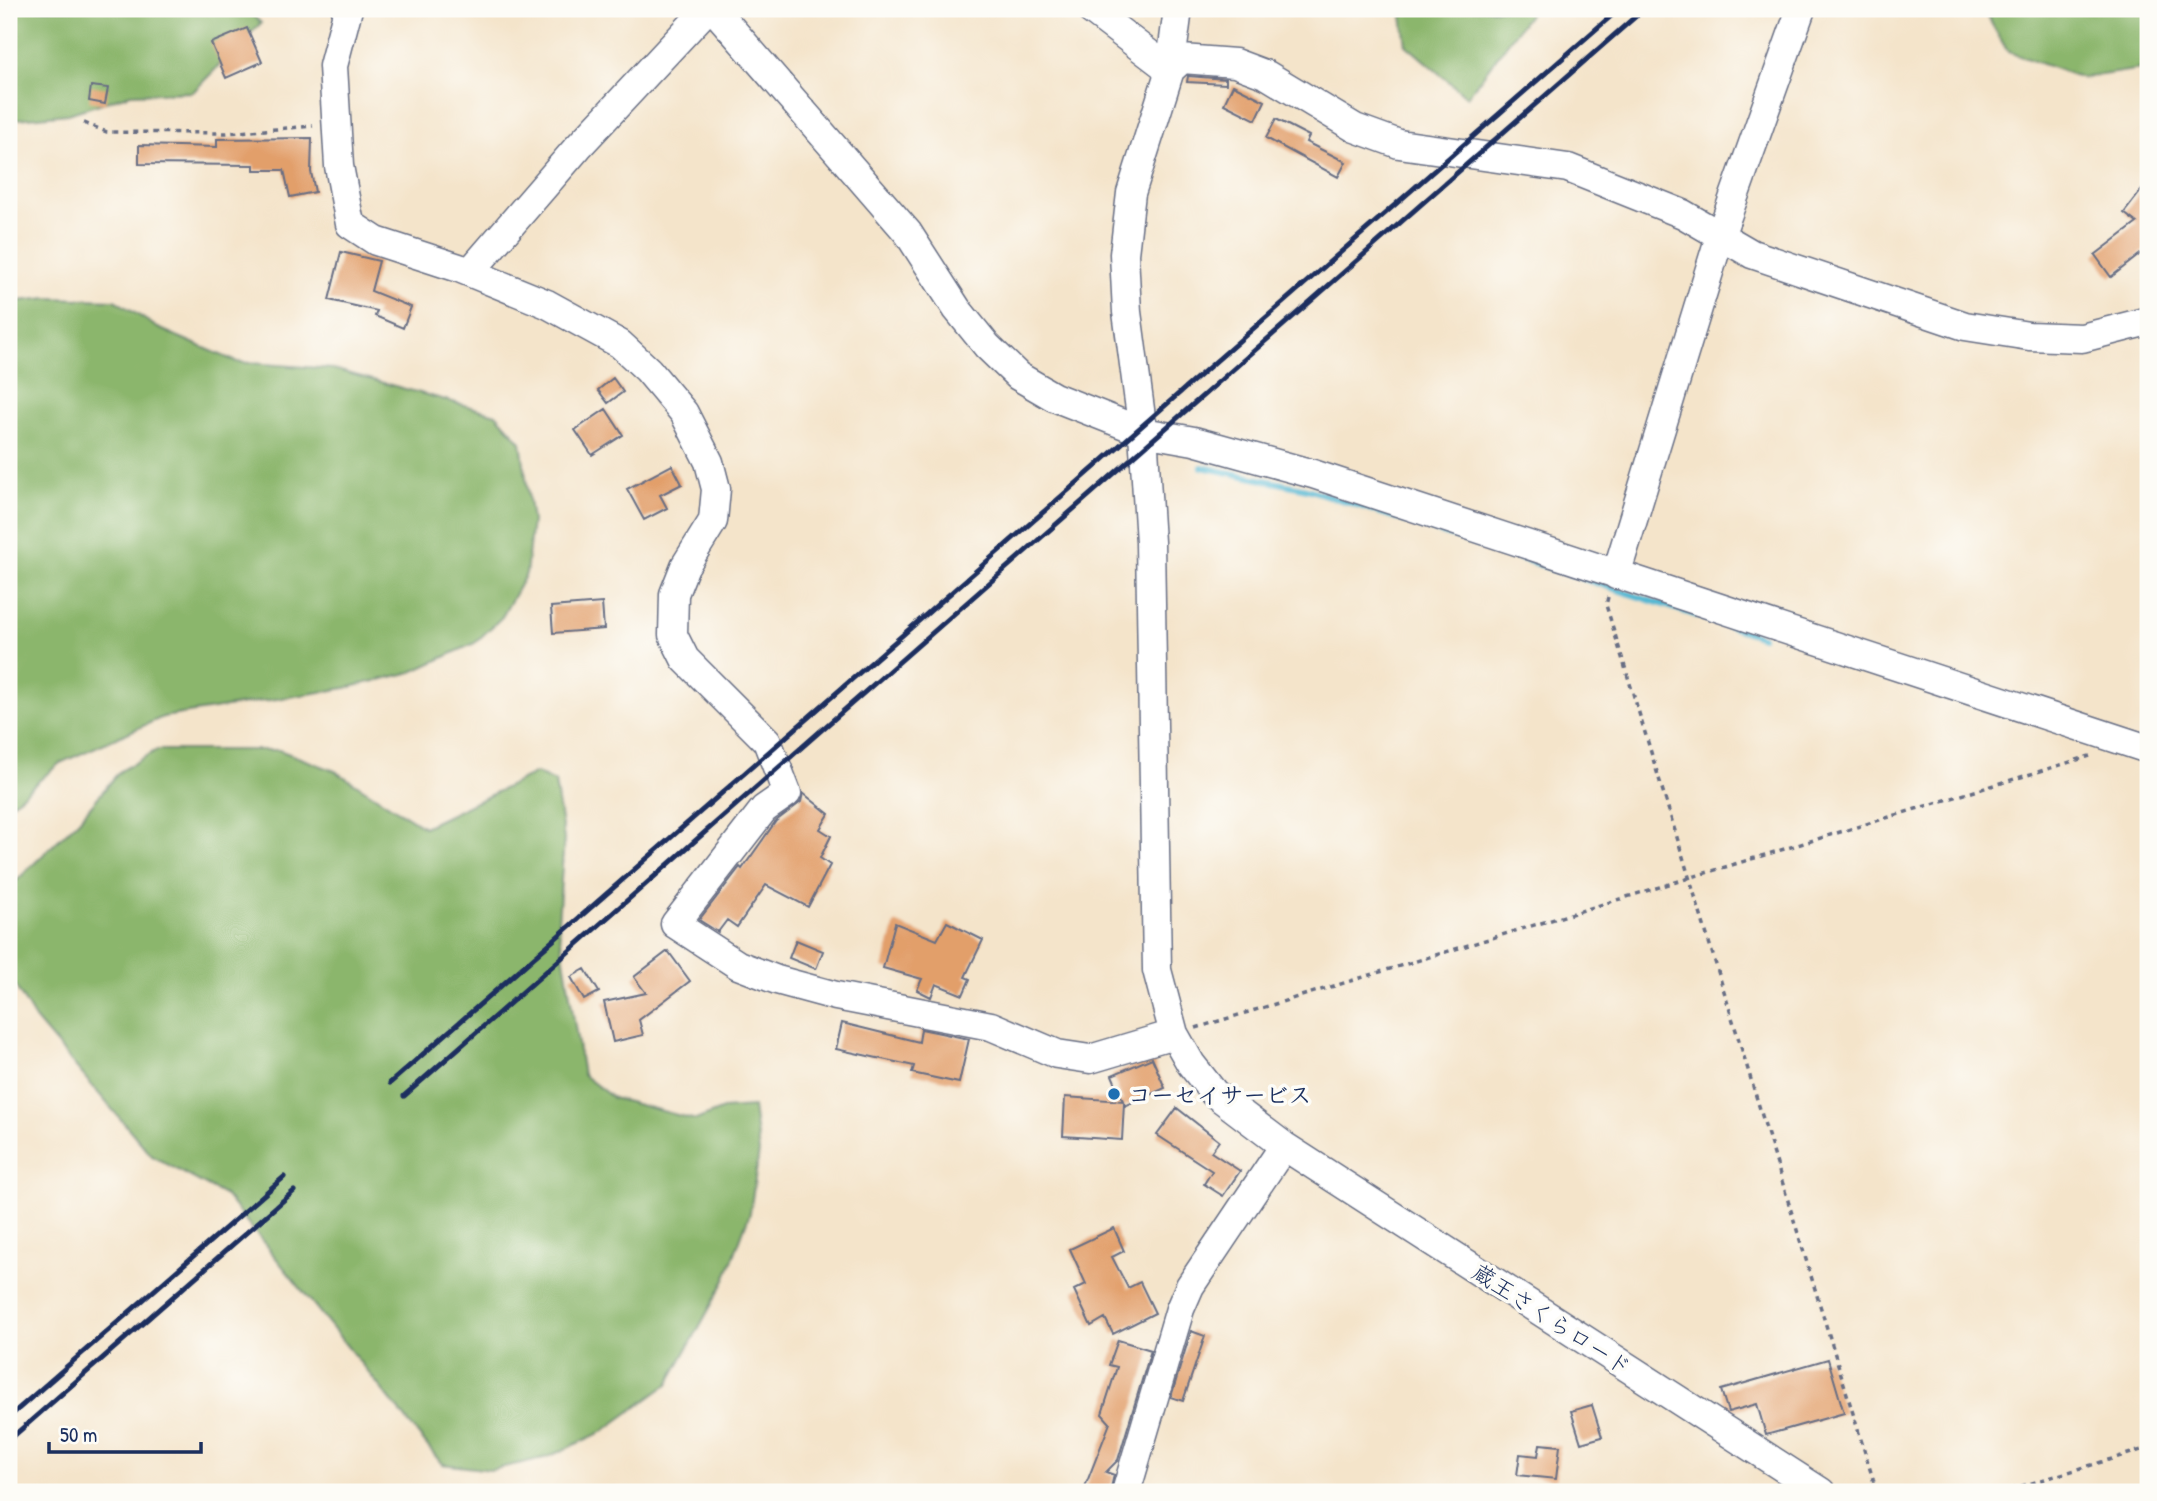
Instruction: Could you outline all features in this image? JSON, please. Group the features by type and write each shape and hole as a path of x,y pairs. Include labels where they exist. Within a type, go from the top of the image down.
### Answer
{"street":[{"path":"348,9 333,66 343,200 350,225 376,241 470,272 547,304 620,344 648,370 684,413 709,462 716,489 713,521 685,566 674,594 673,635 685,659 767,741 787,793 764,808 675,924 738,965 777,980 836,996 990,1026 1057,1054 1090,1059 1174,1034"},
{"path":"470,272 578,146 707,9"},
{"path":"713,9 908,233 957,309 987,346 1018,376 1054,397 1143,432 1194,441 1312,474 1613,585 2148,749"},
{"path":"1090,9 1170,70 1182,59 1235,63 1267,75 1355,128 1388,140 1568,168 1683,214 1752,254 1965,326 2029,336 2082,338 2148,321"},
{"name":"蔵王さくらロード","path":"1178,9 1170,70 1131,193 1124,254 1127,312 1143,432 1150,542 1154,937 1164,1006 1174,1034 1191,1064 1214,1093 1284,1146 1821,1492"},
{"path":"1613,585 1720,236 1801,9"},
{"path":"1126,1492 1180,1308 1190,1286 1284,1146"}],"path":[{"path":"84,123 107,132 228,133 336,124"},
{"path":"1613,585 1606,605 1877,1492"},
{"path":"1174,1034 1690,880 2091,756 2092,751"},
{"path":"2002,1492 2148,1448"}],"green space":[{"path":"9,9 246,9 261,23 193,92 131,94 68,114 9,120"},
{"path":"1401,9 1533,9 1467,97 1406,45"},
{"path":"1983,9 2148,9 2148,68 2082,78 2008,52"},
{"path":"48,298 115,300 158,328 237,362 333,369 496,414 521,442 532,521 526,574 502,617 475,643 412,672 346,688 163,717 60,763 9,806 9,302"},
{"path":"157,750 279,750 335,771 424,827 536,773 555,782 564,839 558,922 583,1075 613,1098 696,1120 723,1109 753,1107 759,1152 750,1213 725,1280 668,1384 602,1432 548,1457 491,1470 442,1464 226,1196 152,1156 35,1019 9,975 9,888 79,820 119,772"}],"building":[{"path":"247,28 262,62 226,78 211,43"},
{"path":"1188,76 1226,79 1226,84 1187,82"},
{"path":"1233,85 1265,101 1256,120 1224,104"},
{"path":"91,86 108,88 105,104 89,101"},
{"path":"1276,119 1309,136 1306,142 1346,162 1338,177 1266,138"},
{"path":"312,138 311,172 315,192 290,197 284,170 254,170 254,165 139,164 139,145 217,147 217,139"},
{"path":"2148,182 2148,248 2111,277 2095,255 2137,223 2124,213"},
{"path":"341,252 379,261 371,291 411,307 403,328 375,316 377,311 329,300"},
{"path":"613,378 623,392 608,403 598,390"},
{"path":"606,409 623,435 592,455 575,430"},
{"path":"672,465 682,484 660,495 667,508 644,520 627,489"},
{"path":"602,603 604,629 553,633 551,607"},
{"path":"803,793 829,814 820,829 831,836 820,858 830,865 808,907 766,885 737,927 727,920 718,932 699,920 740,867 742,869 776,821 801,802"},
{"path":"947,922 983,940 965,977 970,979 963,995 936,984 931,997 917,990 922,979 883,968 895,923 937,940"},
{"path":"796,940 823,951 816,969 789,958"},
{"path":"668,951 690,981 639,1020 643,1035 613,1042 604,1002 646,993 634,977"},
{"path":"585,969 599,992 584,1000 571,977"},
{"path":"842,1023 919,1042 921,1029 969,1039 959,1083 912,1073 914,1066 836,1049"},
{"path":"1152,1058 1165,1088 1125,1106 1124,1103 1122,1140 1063,1136 1065,1097 1123,1101 1112,1075"},
{"path":"1177,1108 1219,1141 1211,1152 1240,1171 1223,1196 1204,1184 1212,1171 1157,1135"},
{"path":"1114,1228 1124,1251 1112,1257 1128,1288 1140,1282 1155,1313 1113,1334 1105,1318 1091,1326 1074,1290 1086,1284 1070,1249"},
{"path":"1191,1331 1205,1336 1183,1401 1171,1397"},
{"path":"1118,1340 1151,1350 1118,1460 1106,1472 1114,1475 1110,1492 1083,1492 1110,1423 1102,1414 1117,1367 1109,1365"},
{"path":"1828,1359 1844,1413 1766,1435 1757,1404 1728,1412 1721,1390"},
{"path":"1592,1405 1602,1437 1581,1443 1571,1411"},
{"path":"1540,1444 1560,1446 1556,1479 1517,1475 1520,1454 1538,1456"}],"waterway":[{"path":"1202,467 1307,489 1762,637"}],"railway":[{"path":"390,1083 1619,9"},
{"path":"404,1096 1644,9"},
{"path":"9,1417 284,1177"},
{"path":"9,1440 294,1191"}],"place":[{"name":"コーセイサービス","path":"1114,1094"}]}
